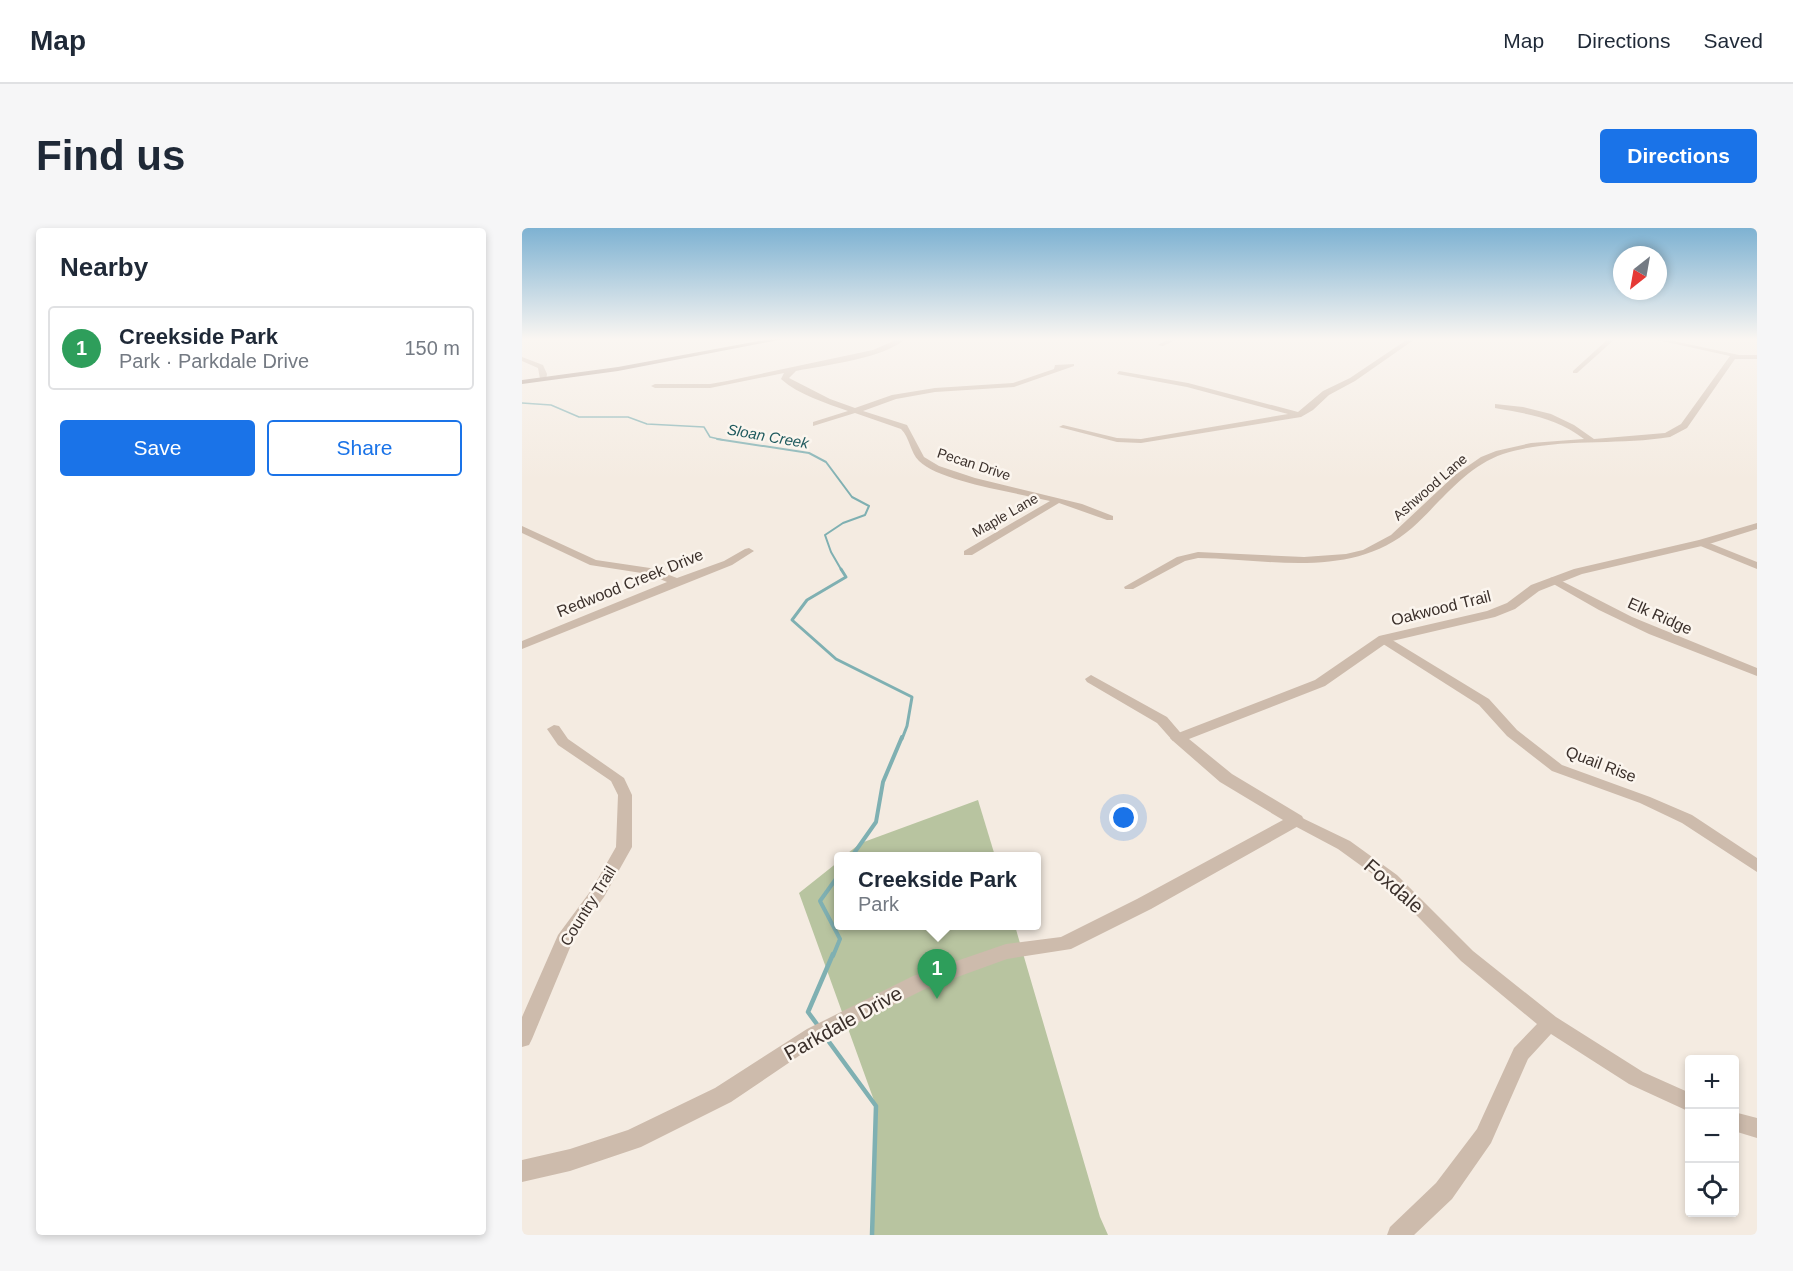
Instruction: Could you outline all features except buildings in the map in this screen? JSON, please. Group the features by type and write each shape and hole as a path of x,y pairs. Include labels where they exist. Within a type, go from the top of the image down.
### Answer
{"street":[{"path":"655,386 710,386"},
{"name":"Pecan Drive","path":"799,386 827,400 904,427 911,434 921,458 939,470 1081,506 1110,518"},
{"path":"816,424 916,393 1002,386"},
{"path":"1192,386 1298,415"},
{"path":"1063,427 1117,440 1141,441 1298,415 1312,408 1328,392 1341,386"},
{"name":"Ashwood Lane","path":"1129,587 1181,559 1198,555 1312,561 1367,551 1389,541 1464,474 1482,461 1531,446 1667,435 1684,426 1710,386"},
{"path":"1498,406 1539,412 1584,434 1592,441"},
{"name":"Maple Lane","path":"968,553 1056,501"},
{"name":"Oakwood Trail","path":"1178,738 1320,683 1342,670 1368,646 1383,639 1491,614 1511,606 1535,588 1595,566 1643,558 1757,526"},
{"path":"522,529 594,563 650,571 676,582"},
{"path":"1702,543 1757,566"},
{"name":"Redwood Creek Drive","path":"522,645 728,563 749,550"},
{"name":"Elk Ridge","path":"1554,580 1584,599 1666,639 1757,672"},
{"name":"Quail Rise","path":"1383,639 1484,702 1512,733 1557,768 1645,800 1687,819 1757,866"},
{"name":"Foxdale","path":"1091,680 1162,720 1178,738 1226,778 1296,820 1344,845 1391,879 1467,956 1549,1023 1636,1078 1685,1101"},
{"name":"Country Trail","path":"522,1039 567,935 598,893 624,847 625,795 617,778 563,742 554,729"},
{"name":"Parkdale Drive","path":"522,1172 570,1160 633,1139 723,1095 814,1035 920,982 1006,952 1064,944 1144,904 1296,820"},
{"path":"1398,1235 1444,1191 1484,1136 1521,1054 1549,1023"},
{"path":"1739,1123 1757,1128"}],"green space":[{"path":"978,800 994,852 849,852 861,843"},
{"path":"834,865 834,930 1016,930 1100,1217 1108,1235 872,1235 876,1106 799,893"}],"waterway":[{"name":"Sloan Creek","path":"522,403 551,405 579,417 628,417 647,424 704,427 710,437 722,440"},
{"name":"Sloan Creek","path":"717,439 722,440"},
{"name":"Sloan Creek","path":"722,440 809,453 826,462 852,497 869,506 865,515 843,523 825,535 831,552 842,571"},
{"name":"Sloan Creek","path":"841,569 846,577 807,600 792,620 836,659 912,697 907,726 902,739"},
{"name":"Sloan Creek","path":"855,852 876,822 883,782 902,737"},
{"name":"Sloan Creek","path":"834,882 820,901 834,928"},
{"name":"Sloan Creek","path":"833,956 840,939 835,930"},
{"name":"Sloan Creek","path":"819,1027 808,1012 833,954"},
{"name":"Sloan Creek","path":"824,1035 876,1106 872,1235"}],"place":[{"name":"Creekside Park","path":"937,999"}]}
